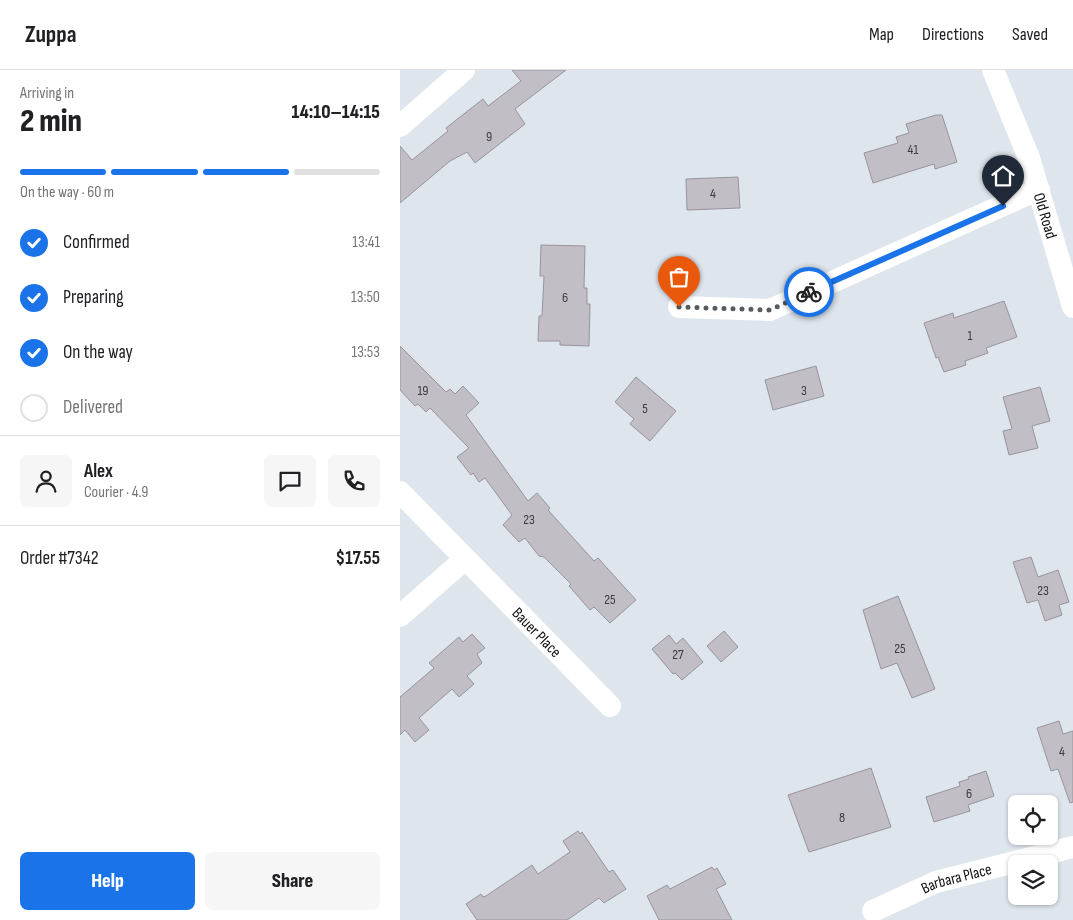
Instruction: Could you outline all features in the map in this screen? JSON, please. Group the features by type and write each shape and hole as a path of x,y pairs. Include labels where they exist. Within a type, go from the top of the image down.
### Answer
{"street":[{"path":"400,126 464,70"},
{"name":"Old Road","path":"994,70 1017,127 1038,189 1073,307"},
{"path":"679,307 770,310 1038,189"},
{"name":"Bauer Place","path":"400,492 610,706"},
{"path":"400,616 464,559"},
{"name":"Barbara Place","path":"873,910 936,882 1073,847"}],"building":[{"path":"512,70 566,70 515,109 525,124 475,163 467,152 450,161 400,203 400,146 412,160 448,131 446,128 483,99 488,106 521,81"},
{"path":"942,115 957,162 935,169 934,164 873,183 864,153 898,143 896,137 909,133 906,124"},
{"path":"738,177 740,208 687,210 686,179"},
{"path":"541,245 585,246 584,288 587,288 587,304 590,304 589,346 560,345 560,341 538,341 539,316 542,316 544,276 540,276"},
{"path":"1004,301 1017,337 986,348 988,353 965,361 966,365 944,372 938,357 936,358 924,323 953,313 954,318"},
{"path":"400,346 446,392 450,389 455,394 463,386 479,403 466,415 528,501 537,493 550,508 548,510 594,561 598,558 636,600 610,623 594,607 590,610 569,586 571,584 544,557 539,556 525,538 519,542 503,525 512,515 485,478 479,482 457,457 469,448 430,408 426,412 418,404 415,406 400,390"},
{"path":"816,366 824,396 773,410 765,380"},
{"path":"636,377 676,411 650,441 630,424 634,419 615,402"},
{"path":"1040,387 1050,421 1032,426 1038,448 1009,455 1003,431 1012,429 1003,397"},
{"path":"1031,557 1038,577 1058,570 1069,602 1059,605 1062,615 1045,621 1038,600 1027,603 1013,562"},
{"path":"898,596 935,689 912,698 897,663 881,669 863,610"},
{"path":"724,631 738,647 721,662 707,646"},
{"path":"472,634 485,648 477,654 482,663 467,676 474,684 459,697 452,689 419,718 429,730 415,742 405,730 400,735 400,697 434,668 429,663 459,637 463,642"},
{"path":"669,635 676,644 683,638 703,662 682,680 675,673 673,674 652,649"},
{"path":"1059,721 1063,734 1073,731 1073,802 1070,803 1058,769 1051,771 1037,728"},
{"path":"871,768 891,827 809,852 788,795"},
{"path":"986,771 994,796 968,805 970,811 934,822 926,797 960,786 959,782"},
{"path":"578,831 580,834 582,832 609,872 613,870 626,889 604,903 599,898 567,920 477,920 466,904 481,894 483,897 486,896 532,865 538,874 570,852 563,841"},
{"path":"712,867 714,870 717,868 726,884 716,889 732,920 659,920 647,896 667,885 670,889"}],"way so far":[{"path":"679,307 770,310 809,292"}],"route":[{"path":"809,292 1003,206"}]}
